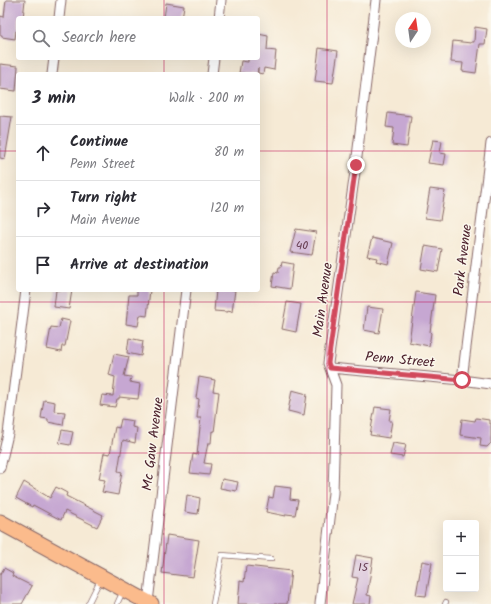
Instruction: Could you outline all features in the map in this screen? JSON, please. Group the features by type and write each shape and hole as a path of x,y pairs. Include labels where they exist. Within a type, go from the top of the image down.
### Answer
{"main road":[{"path":"0,522 150,603"}],"street":[{"path":"59,16 62,0"},
{"path":"219,16 221,0"},
{"name":"Main Avenue","path":"320,604 333,493 336,385 328,363 356,165 376,0"},
{"path":"52,72 54,60"},
{"path":"212,72 214,60"},
{"name":"Park Avenue","path":"462,380 491,143"},
{"path":"0,468 8,434 26,292"},
{"name":"Mc Gaw Avenue","path":"150,603 186,292"},
{"name":"Penn Street","path":"330,368 491,384"}],"lane":[{"path":"213,604 222,555 271,559"},
{"path":"88,604 101,577"},
{"path":"117,604 124,589"}],"building":[{"path":"6,0 25,0 23,16 16,16 15,39 2,37 2,35 0,35 0,16 4,17"},
{"path":"166,3 184,6 182,16 164,16"},
{"path":"475,27 487,29 485,44 480,44 476,73 462,71 463,63 451,62 453,41 474,42"},
{"path":"260,34 268,36 267,50 276,51 274,70 264,68 263,74 258,72 258,68 257,72 239,72 241,61 248,62 248,60 260,60"},
{"path":"319,48 338,51 333,83 315,81"},
{"path":"0,64 18,66 18,72 16,72 16,91 0,89"},
{"path":"388,113 411,116 407,147 392,145 394,128 386,127"},
{"path":"0,116 12,117 5,159 0,158"},
{"path":"433,140 442,141 440,153 446,154 444,165 428,163"},
{"path":"430,189 445,191 440,220 425,218"},
{"path":"296,229 316,232 312,255 290,252"},
{"path":"372,238 393,243 388,264 376,261 377,258 367,256"},
{"path":"425,246 442,249 438,272 421,269"},
{"path":"282,262 293,264 290,289 272,286 274,272 278,273"},
{"path":"56,292 72,292 69,309 54,307"},
{"path":"137,292 150,292 147,316 140,315 138,326 126,324 129,295 137,295"},
{"path":"216,292 235,292 232,312 214,311"},
{"path":"416,292 435,295 429,346 409,342"},
{"path":"287,302 301,304 296,332 282,329"},
{"path":"367,307 383,309 379,333 364,330"},
{"path":"61,319 70,321 65,346 62,346 61,352 47,349 51,327 59,328"},
{"path":"129,338 143,341 141,356 127,353"},
{"path":"114,354 129,357 124,376 131,377 130,382 140,384 138,399 119,397 115,407 100,405 102,395 113,396 115,377 109,375"},
{"path":"199,377 215,380 213,391 219,392 214,432 212,431 211,443 208,443 204,463 211,464 209,475 190,473 193,454 197,455 201,418 197,418 199,399 196,398"},
{"path":"292,390 307,394 304,415 288,411"},
{"path":"44,400 55,402 54,411 65,412 63,425 48,422 48,419 41,418"},
{"path":"375,407 391,409 389,421 392,421 389,438 370,435"},
{"path":"476,418 489,420 489,423 491,423 491,443 487,447 480,446 481,438 460,435 462,419 475,421"},
{"path":"121,419 133,421 132,427 137,428 135,443 123,440 118,471 122,472 118,495 102,492 105,480 99,479 104,453 110,454 115,427 119,428"},
{"path":"62,430 73,432 70,445 59,443"},
{"path":"393,443 406,445 403,457 390,455"},
{"path":"222,479 238,482 236,491 220,488"},
{"path":"24,482 50,498 56,487 67,493 66,496 103,515 97,527 65,511 61,520 16,498"},
{"path":"275,486 291,488 290,499 298,500 295,515 286,514 286,516 266,512 269,497 273,498"},
{"path":"187,495 200,498 198,514 185,512"},
{"path":"167,535 199,540 193,577 162,573"},
{"path":"356,555 373,558 367,595 371,596 370,604 352,604 358,578 352,577"},
{"path":"422,561 432,563 426,596 416,595"},
{"path":"246,566 291,571 287,604 238,604 240,581 244,582"},
{"path":"4,568 13,573 12,576 32,586 22,604 0,604 0,575"}],"route":[{"path":"356,165 328,363 330,368 462,380"}]}
